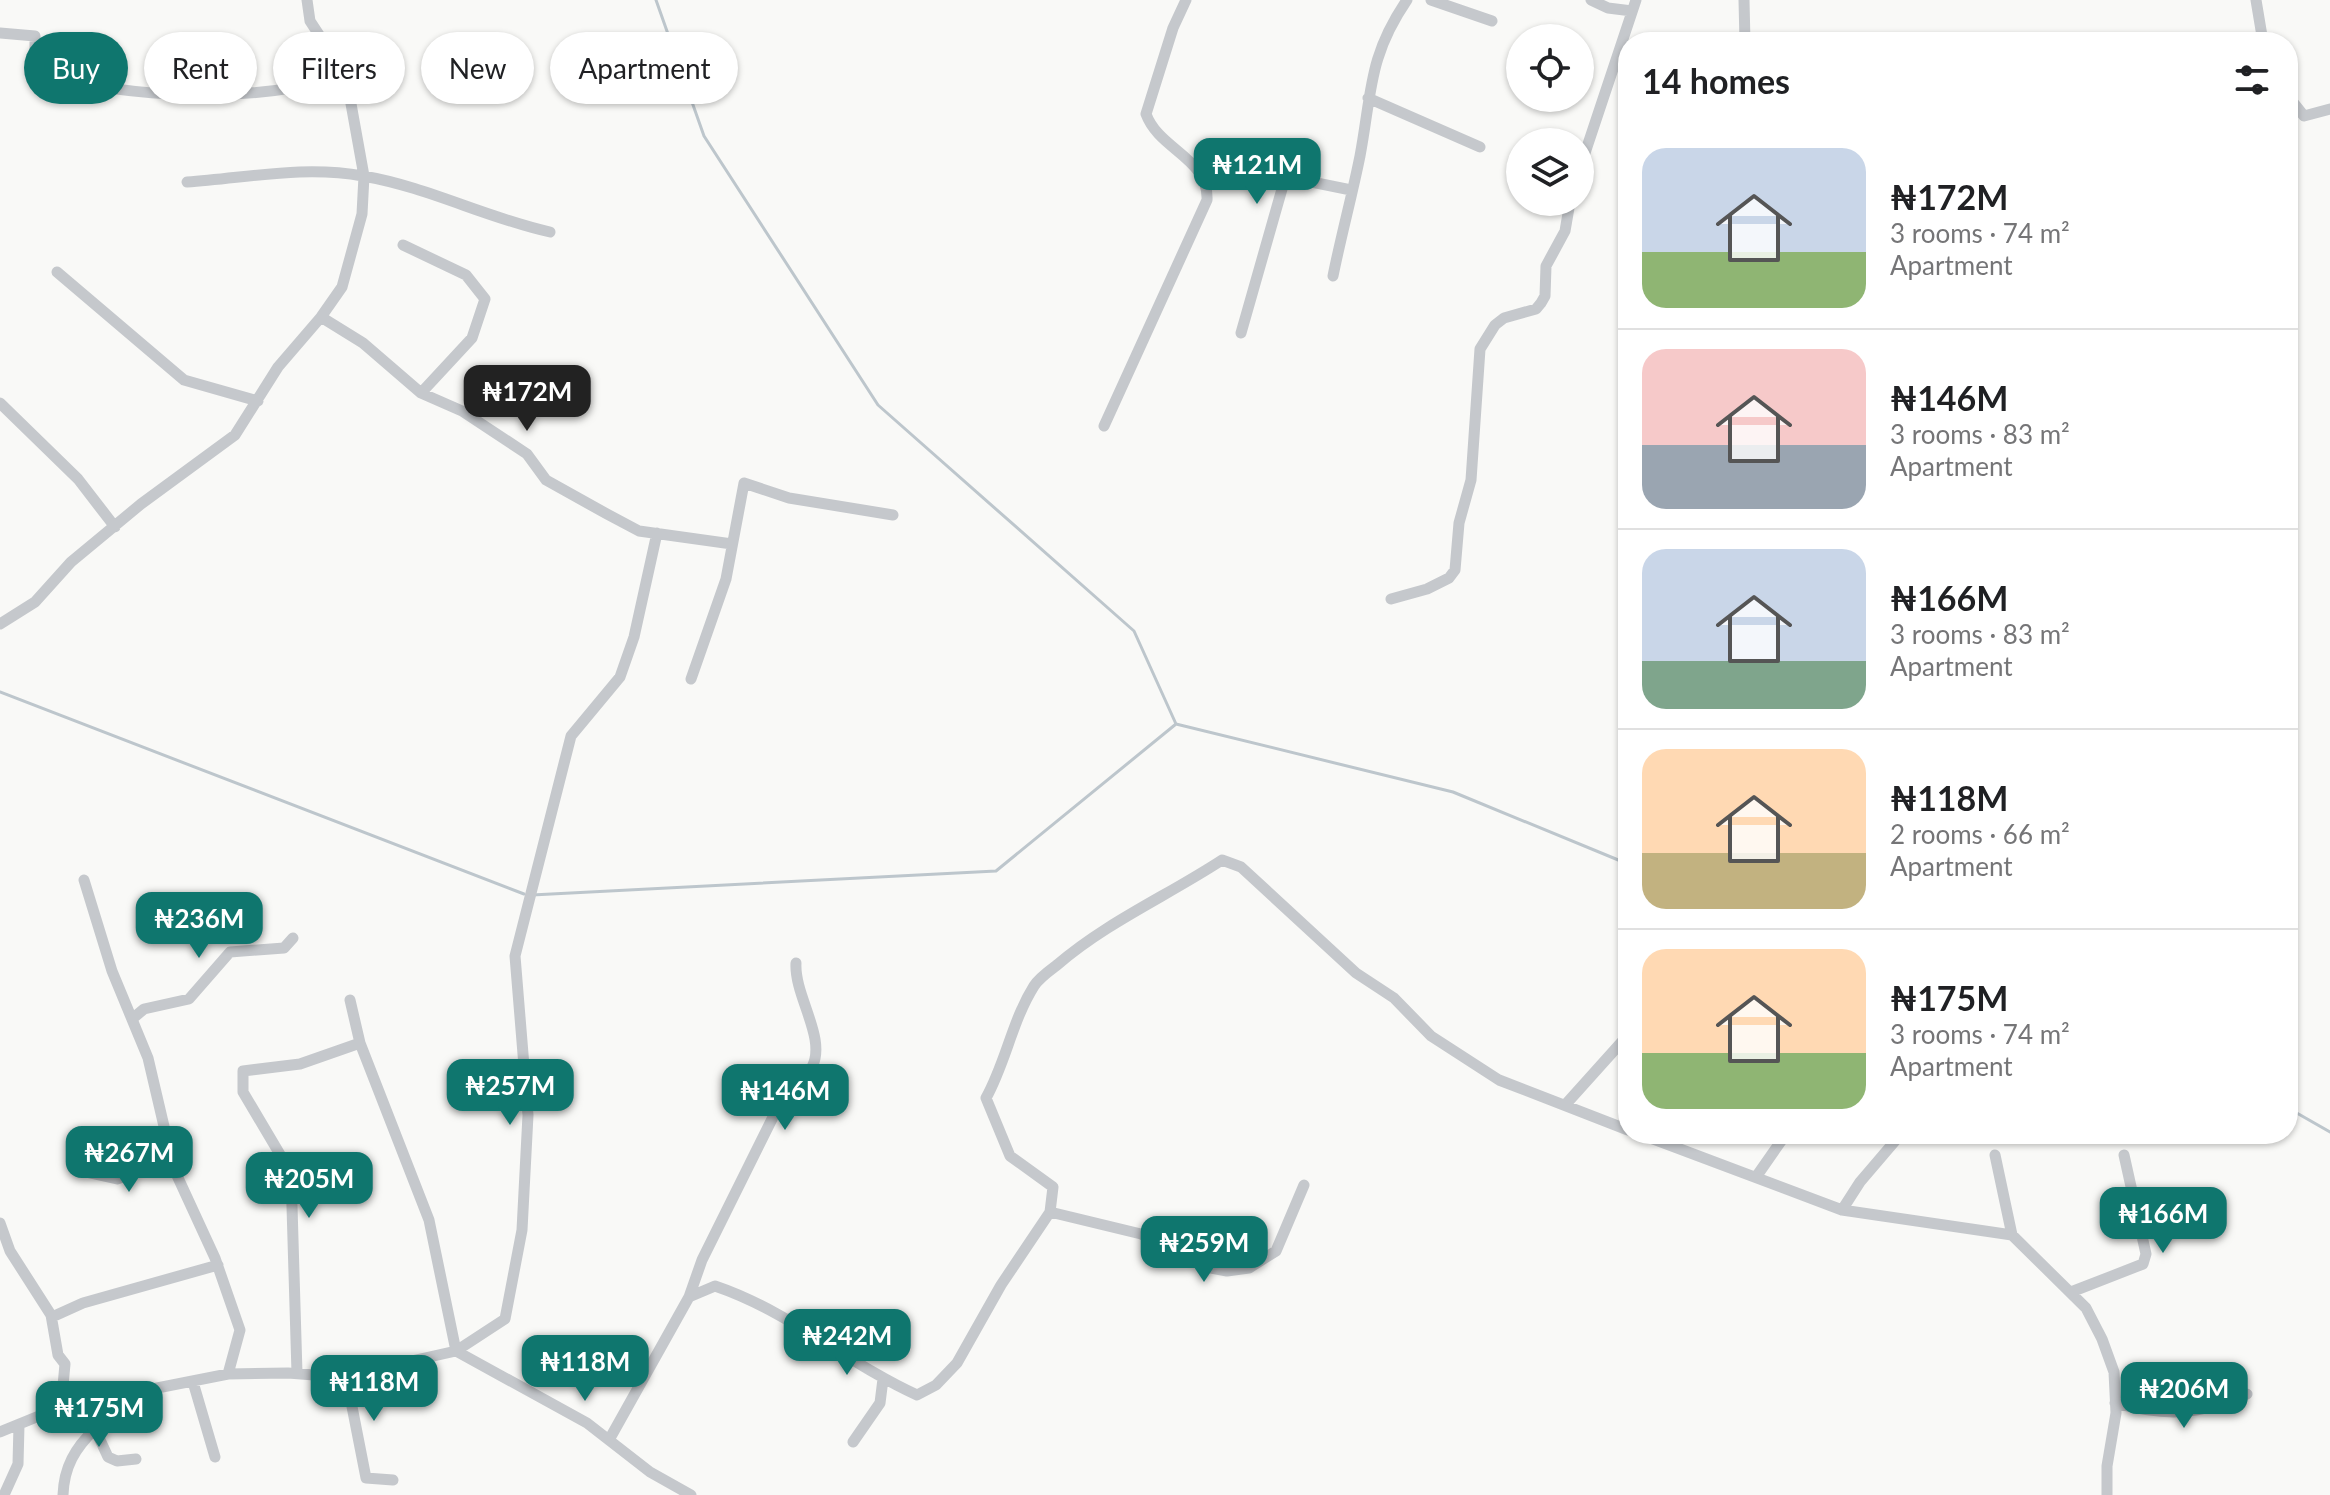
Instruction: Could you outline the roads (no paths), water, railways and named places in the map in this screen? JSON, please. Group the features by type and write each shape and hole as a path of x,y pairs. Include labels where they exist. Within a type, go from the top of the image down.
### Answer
{"street":[{"path":"307,0 310,21 317,32"},
{"path":"1104,426 1207,200 1200,170 1155,130 1146,114 1173,28 1186,0"},
{"path":"1333,276 1382,40 1407,0"},
{"path":"1431,0 1492,21"},
{"path":"1591,0 1608,8 1634,6 1625,32"},
{"path":"1744,0 1745,32"},
{"path":"2256,0 2261,32"},
{"path":"0,33 35,36 35,73 162,93 273,90"},
{"path":"1593,128 1618,54"},
{"path":"1368,98 1480,147"},
{"path":"0,624 35,602 71,562 235,435 278,367 342,287 356,239 364,176 351,104"},
{"path":"2298,108 2304,116 2330,109"},
{"path":"187,182 303,169 364,176 435,194 507,223 550,232"},
{"path":"1241,333 1284,182 1292,178 1351,190"},
{"path":"1391,599 1427,589 1449,578 1455,570 1459,523 1471,480 1480,349 1495,325 1504,318 1536,309 1541,303 1545,296 1546,266 1565,231 1568,216"},
{"path":"403,245 466,275 485,299 472,338 421,393"},
{"path":"57,272 184,380 258,401"},
{"path":"321,317 363,343 421,393 462,411 527,454 546,480 639,531 732,544"},
{"path":"0,403 78,479 115,527"},
{"path":"691,679 726,579 744,483 789,498 893,515"},
{"path":"0,1432 61,1407 228,1374 346,1376 456,1351 505,1319 522,1230 528,1115 515,956 571,736 620,677 634,637 657,533"},
{"path":"689,1297 715,1286 754,1299 883,1379 917,1395 936,1385 957,1363 1001,1285 1050,1212 1053,1187 1010,1156 986,1098 1002,1069 1016,1022 1036,983 1114,921 1182,886 1222,860 1241,867 1356,973 1394,998 1431,1036 1499,1080 1618,1126"},
{"path":"84,880 112,971 148,1058 172,1160 218,1265 240,1330 228,1374"},
{"path":"132,1019 144,1009 189,999 230,952 284,948 293,938"},
{"path":"609,1440 689,1297 702,1260 779,1105 789,1089 812,1067 817,1046 797,989 796,963"},
{"path":"350,1000 360,1043 429,1220 456,1351 587,1423 650,1472 691,1495"},
{"path":"297,1373 291,1173 243,1092 243,1071 300,1064 360,1043"},
{"path":"1566,1104 1618,1046"},
{"path":"1667,1144 1842,1210 2012,1235"},
{"path":"1756,1177 1779,1144"},
{"path":"1842,1210 1860,1182 1892,1144"},
{"path":"1995,1155 2012,1235 2086,1308 2114,1372 2115,1403 2107,1495"},
{"path":"2071,1292 2143,1264 2146,1254 2124,1155"},
{"path":"81,1171 117,1179 172,1160"},
{"path":"1050,1212 1141,1234 1186,1251 1211,1268 1227,1271 1249,1268 1267,1260 1276,1251 1304,1185"},
{"path":"0,1223 10,1251 52,1317 58,1355 65,1364 61,1407"},
{"path":"52,1317 83,1303 218,1265"},
{"path":"346,1376 366,1478 393,1480"},
{"path":"853,1442 880,1403 883,1379"},
{"path":"193,1382 215,1457"},
{"path":"2115,1403 2147,1412 2197,1411 2210,1410 2247,1394"},
{"path":"93,1402 95,1429 108,1457 117,1461 136,1459"},
{"path":"4,1495 18,1464 19,1425"},
{"path":"63,1495 64,1474 80,1443 95,1429"}],"waterway":[{"path":"656,0 704,136 878,405 1134,631 1176,724"},
{"path":"0,692 524,894"},
{"path":"532,895 996,871 1176,724 1453,792 1618,860"},
{"path":"2298,1114 2330,1132"}]}
